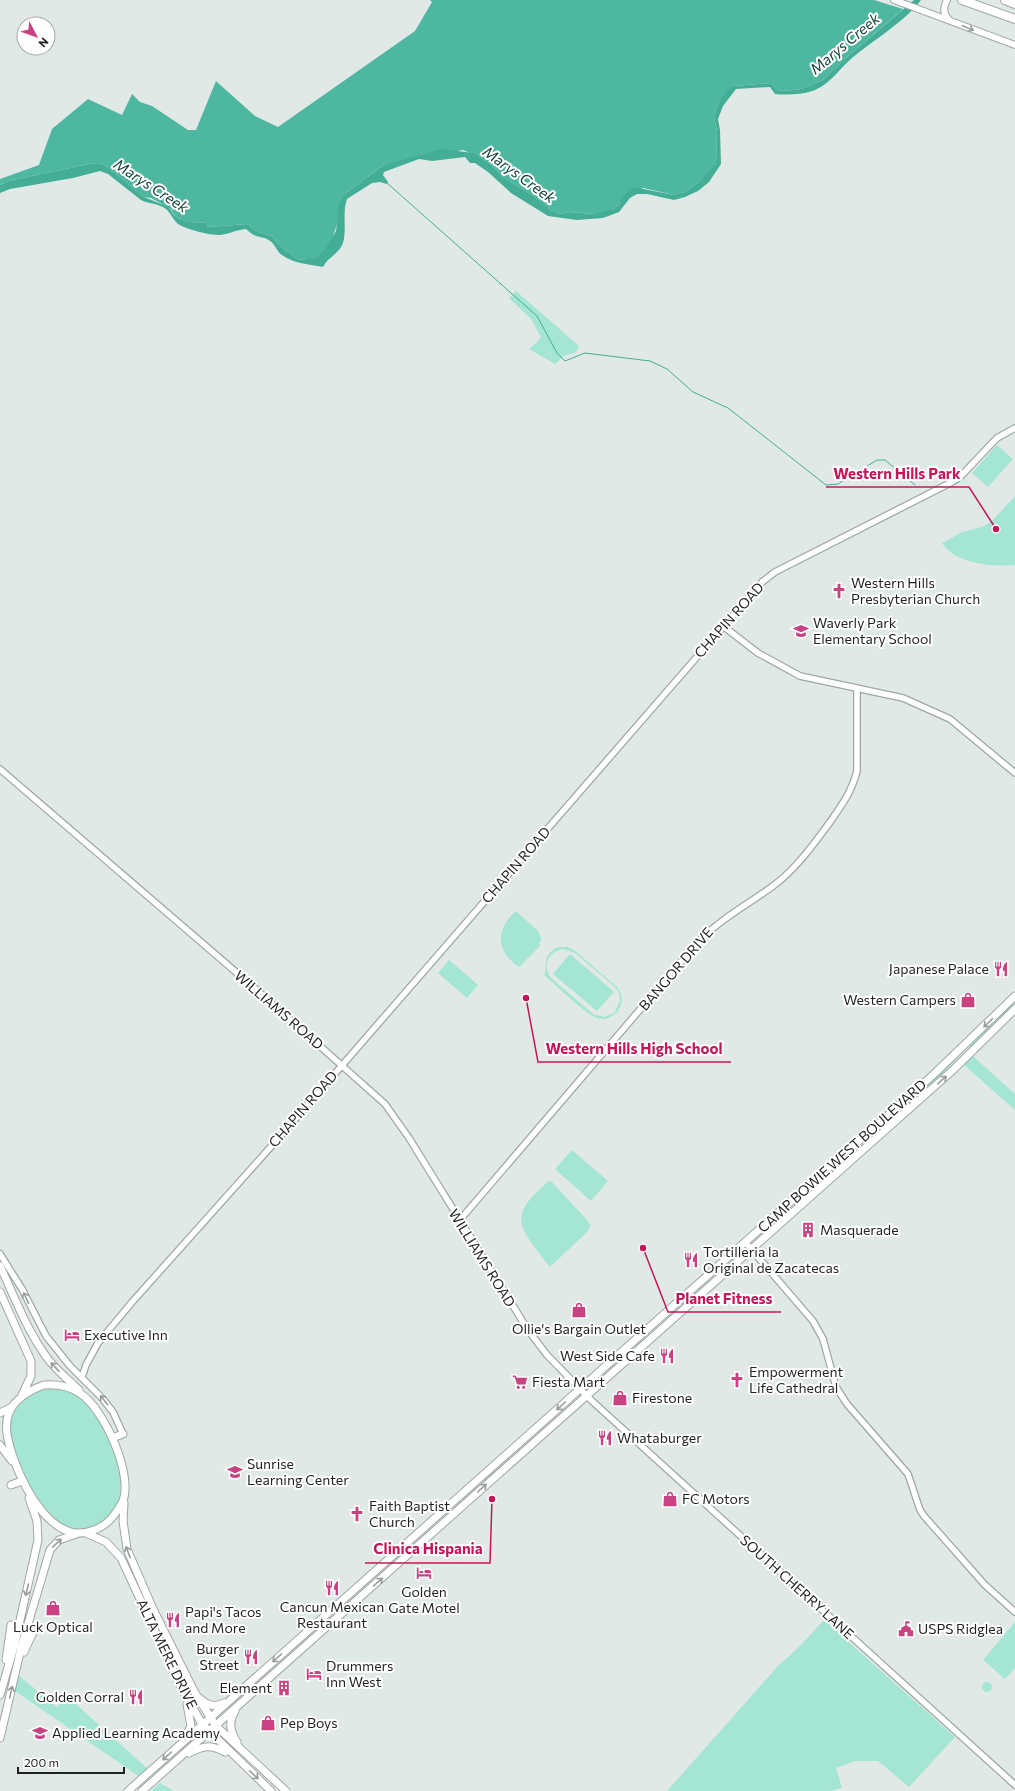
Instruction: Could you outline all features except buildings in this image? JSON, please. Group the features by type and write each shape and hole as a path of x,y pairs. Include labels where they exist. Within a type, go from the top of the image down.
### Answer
{"highway":[{"path":"962,0 1015,19"},
{"path":"1005,0 1015,4"}],"main road":[{"path":"894,0 1015,45"},
{"path":"947,0 944,9 945,16 949,20"},
{"name":"CAMP BOWIE WEST BOULEVARD","path":"128,1791 964,1046 1015,996"},
{"name":"CAMP BOWIE WEST BOULEVARD","path":"142,1791 953,1070 1015,1009"},
{"path":"953,1070 966,1052 967,1049 964,1046"},
{"path":"0,1266 16,1301 42,1350 57,1370 95,1409 112,1438 123,1471 125,1486 124,1499 112,1518 100,1528 59,1540 50,1550 14,1674 0,1738"},
{"path":"0,1292 31,1361 31,1376 20,1398"},
{"path":"0,1413 12,1406 20,1398 37,1388 61,1385 83,1395"},
{"path":"0,1695 14,1647 38,1540 37,1521 7,1434 7,1420 12,1406"},
{"path":"112,1438 123,1434"},
{"path":"0,1445 12,1461 22,1481 51,1521 66,1529 83,1533"},
{"path":"11,1485 22,1481"},
{"name":"ALTA MERE DRIVE","path":"124,1499 123,1521 127,1549 153,1609 195,1693 216,1726 286,1791"},
{"name":"ALTA MERE DRIVE","path":"83,1533 106,1542 121,1558 184,1693 202,1724 271,1791"},
{"path":"5,1675 11,1625"},
{"path":"14,1674 34,1630"},
{"path":"195,1693 205,1703 218,1705 249,1683"},
{"path":"181,1743 190,1732 191,1726 190,1714 184,1693"},
{"path":"244,1752 233,1736 230,1723 235,1712 246,1699"},
{"path":"184,1754 202,1747 211,1746 237,1759"}],"street":[{"name":"CHAPIN ROAD","path":"82,1377 86,1364 98,1343 762,582 775,572 952,482 960,477 997,438 1015,428"},
{"path":"723,626 758,654 800,676 903,698 950,719 1015,773"},
{"name":"BANGOR DRIVE","path":"459,1221 697,943 719,922 774,885 806,855 844,802 854,784 857,771 857,688"},
{"name":"WILLIAMS ROAD","path":"0,769 341,1064 385,1104 409,1138 459,1221 541,1348 580,1389"},
{"path":"745,1242 813,1321 823,1339 836,1387 847,1404 908,1474 920,1510 924,1516 985,1585 1015,1612"},
{"path":"0,1254 22,1289 46,1336 62,1358 102,1398 113,1412 123,1434"},
{"name":"SOUTH CHERRY LANE","path":"580,1389 1015,1785"}],"shaded area":[{"path":"430,0 874,0 903,9 847,57 823,80 801,89 784,91 777,90 771,83 734,86 719,101 714,117 717,131 716,163 699,182 685,192 674,195 643,188 620,203 614,209 605,213 593,214 570,212 561,214 550,210 543,202 501,176 493,166 479,157 463,150 384,165 343,195 335,231 322,255 313,259 299,260 280,246 272,236 256,231 247,224 208,227 206,222 196,223 176,217 171,209 151,198 144,197 106,166 99,163 8,181 0,185 0,179 39,165 52,129 88,99 122,115 132,94 140,102 152,106 188,130 196,130 216,81 255,116 278,127 415,31 432,2"},
{"path":"914,0 921,0 907,15 852,58 829,81 818,89 789,95 775,94 770,87 736,89 723,106 718,119 720,130 721,164 709,182 698,191 674,200 647,194 637,194 630,198 619,212 603,218 577,220 548,216 511,193 488,172 475,163 470,163 465,157 432,161 419,159 384,172 383,175 388,182 387,184 380,182 372,183 347,199 343,243 339,250 323,267 297,262 287,258 280,254 270,241 253,235 246,229 220,235 198,232 182,226 176,222 166,209 141,200 108,174 100,171 73,178 10,189 0,193 0,185 8,181 99,163 106,166 144,197 169,207 174,215 185,221 194,223 206,222 208,227 247,224 256,231 272,236 280,246 299,260 315,258 324,251 336,231 339,204 343,195 384,165 442,149 473,153 493,166 501,176 543,202 550,210 561,214 570,212 593,214 614,209 620,203 621,198 633,187 674,195 685,192 699,182 716,163 717,131 714,117 719,101 728,90 734,86 771,83 777,90 784,91 801,89 823,80 847,57"},
{"path":"516,291 579,346 576,352 564,356 555,364 529,349 541,338 532,320 509,298"},
{"path":"997,445 1013,459 988,487 972,473"},
{"path":"1015,496 1015,565 975,563 965,560 956,556 942,543 962,532 982,527 992,521"},
{"path":"516,911 538,931 542,940 539,942 540,946 519,967 511,961 506,954 502,947 501,940 504,925"},
{"path":"559,947 568,947 574,950 617,987 622,999 620,1007 616,1013 604,1019 597,1018 578,1005 544,975 547,956","holes":["563,949 575,953 619,992 620,1001 614,1013 604,1017 593,1014 551,978 547,968 550,956"]},
{"path":"570,954 614,992 597,1011 553,974"},
{"path":"449,960 478,985 467,998 438,973"},
{"path":"1015,1000 1014,1006 971,1049 969,1046"},
{"path":"961,1054 937,1080 896,1117 894,1115"},
{"path":"973,1056 1015,1094 1015,1110 964,1065"},
{"path":"572,1150 608,1181 591,1201 555,1169"},
{"path":"550,1180 588,1221 590,1226 587,1232 550,1267 525,1231 522,1222 522,1213 536,1193"},
{"path":"714,1274 680,1308 666,1320"},
{"path":"53,1389 75,1394 89,1406 97,1417 111,1444 120,1473 122,1486 121,1497 118,1503 105,1519 86,1528 79,1529 65,1526 53,1519 45,1511 28,1486 15,1455 11,1440 10,1427 12,1416 16,1408 34,1393 42,1390"},
{"path":"824,1620 955,1737 909,1787 878,1761 855,1761 836,1768 842,1788 831,1791 667,1791 778,1666 800,1646"},
{"path":"1015,1622 1015,1668 1005,1679 983,1660"},
{"path":"18,1675 57,1707 67,1696 148,1769 140,1777 15,1691"},
{"path":"987,1682 992,1687 987,1692 982,1687"},
{"path":"160,1783 174,1791 151,1791"}],"waterway":[{"path":"387,183 537,316 557,353 565,361 585,353 650,361 667,369 693,392 728,408 826,485 838,484 877,460 885,460 915,485"}],"place":[{"name":"Western Hills Park","path":"996,529"},
{"name":"Western Hills Presbyterian Church","path":"839,591"},
{"name":"Waverly Park Elementary School","path":"801,631"},
{"name":"Japanese Palace","path":"1001,969"},
{"name":"Western Hills High School","path":"526,998"},
{"name":"Western Campers","path":"968,1000"},
{"name":"Masquerade","path":"808,1230"},
{"name":"Planet Fitness","path":"643,1248"},
{"name":"Tortilleria la Original de Zacatecas","path":"691,1260"},
{"name":"Ollie's Bargain Outlet","path":"579,1310"},
{"name":"Executive Inn","path":"72,1335"},
{"name":"West Side Cafe","path":"667,1356"},
{"name":"Empowerment Life Cathedral","path":"737,1380"},
{"name":"Fiesta Mart","path":"520,1382"},
{"name":"Firestone","path":"620,1398"},
{"name":"Whataburger","path":"605,1438"},
{"name":"Sunrise Learning Center","path":"235,1472"},
{"name":"Clinica Hispania","path":"492,1499"},
{"name":"FC Motors","path":"670,1499"},
{"name":"Faith Baptist Church","path":"357,1514"},
{"name":"Golden Gate Motel","path":"424,1573"},
{"name":"Cancun Mexican Restaurant","path":"332,1588"},
{"name":"Luck Optical","path":"53,1608"},
{"name":"Papi's Tacos and More","path":"173,1620"},
{"name":"USPS Ridglea","path":"906,1629"},
{"name":"Burger Street","path":"251,1657"},
{"name":"Drummers Inn West","path":"314,1674"},
{"name":"Element","path":"284,1688"},
{"name":"Golden Corral","path":"136,1697"},
{"name":"Pep Boys","path":"268,1723"},
{"name":"Applied Learning Academy","path":"40,1733"}],"water label":[{"name":"Marys Creek","path":"845,44"},
{"name":"Marys Creek","path":"519,175"},
{"name":"Marys Creek","path":"151,186"}]}
